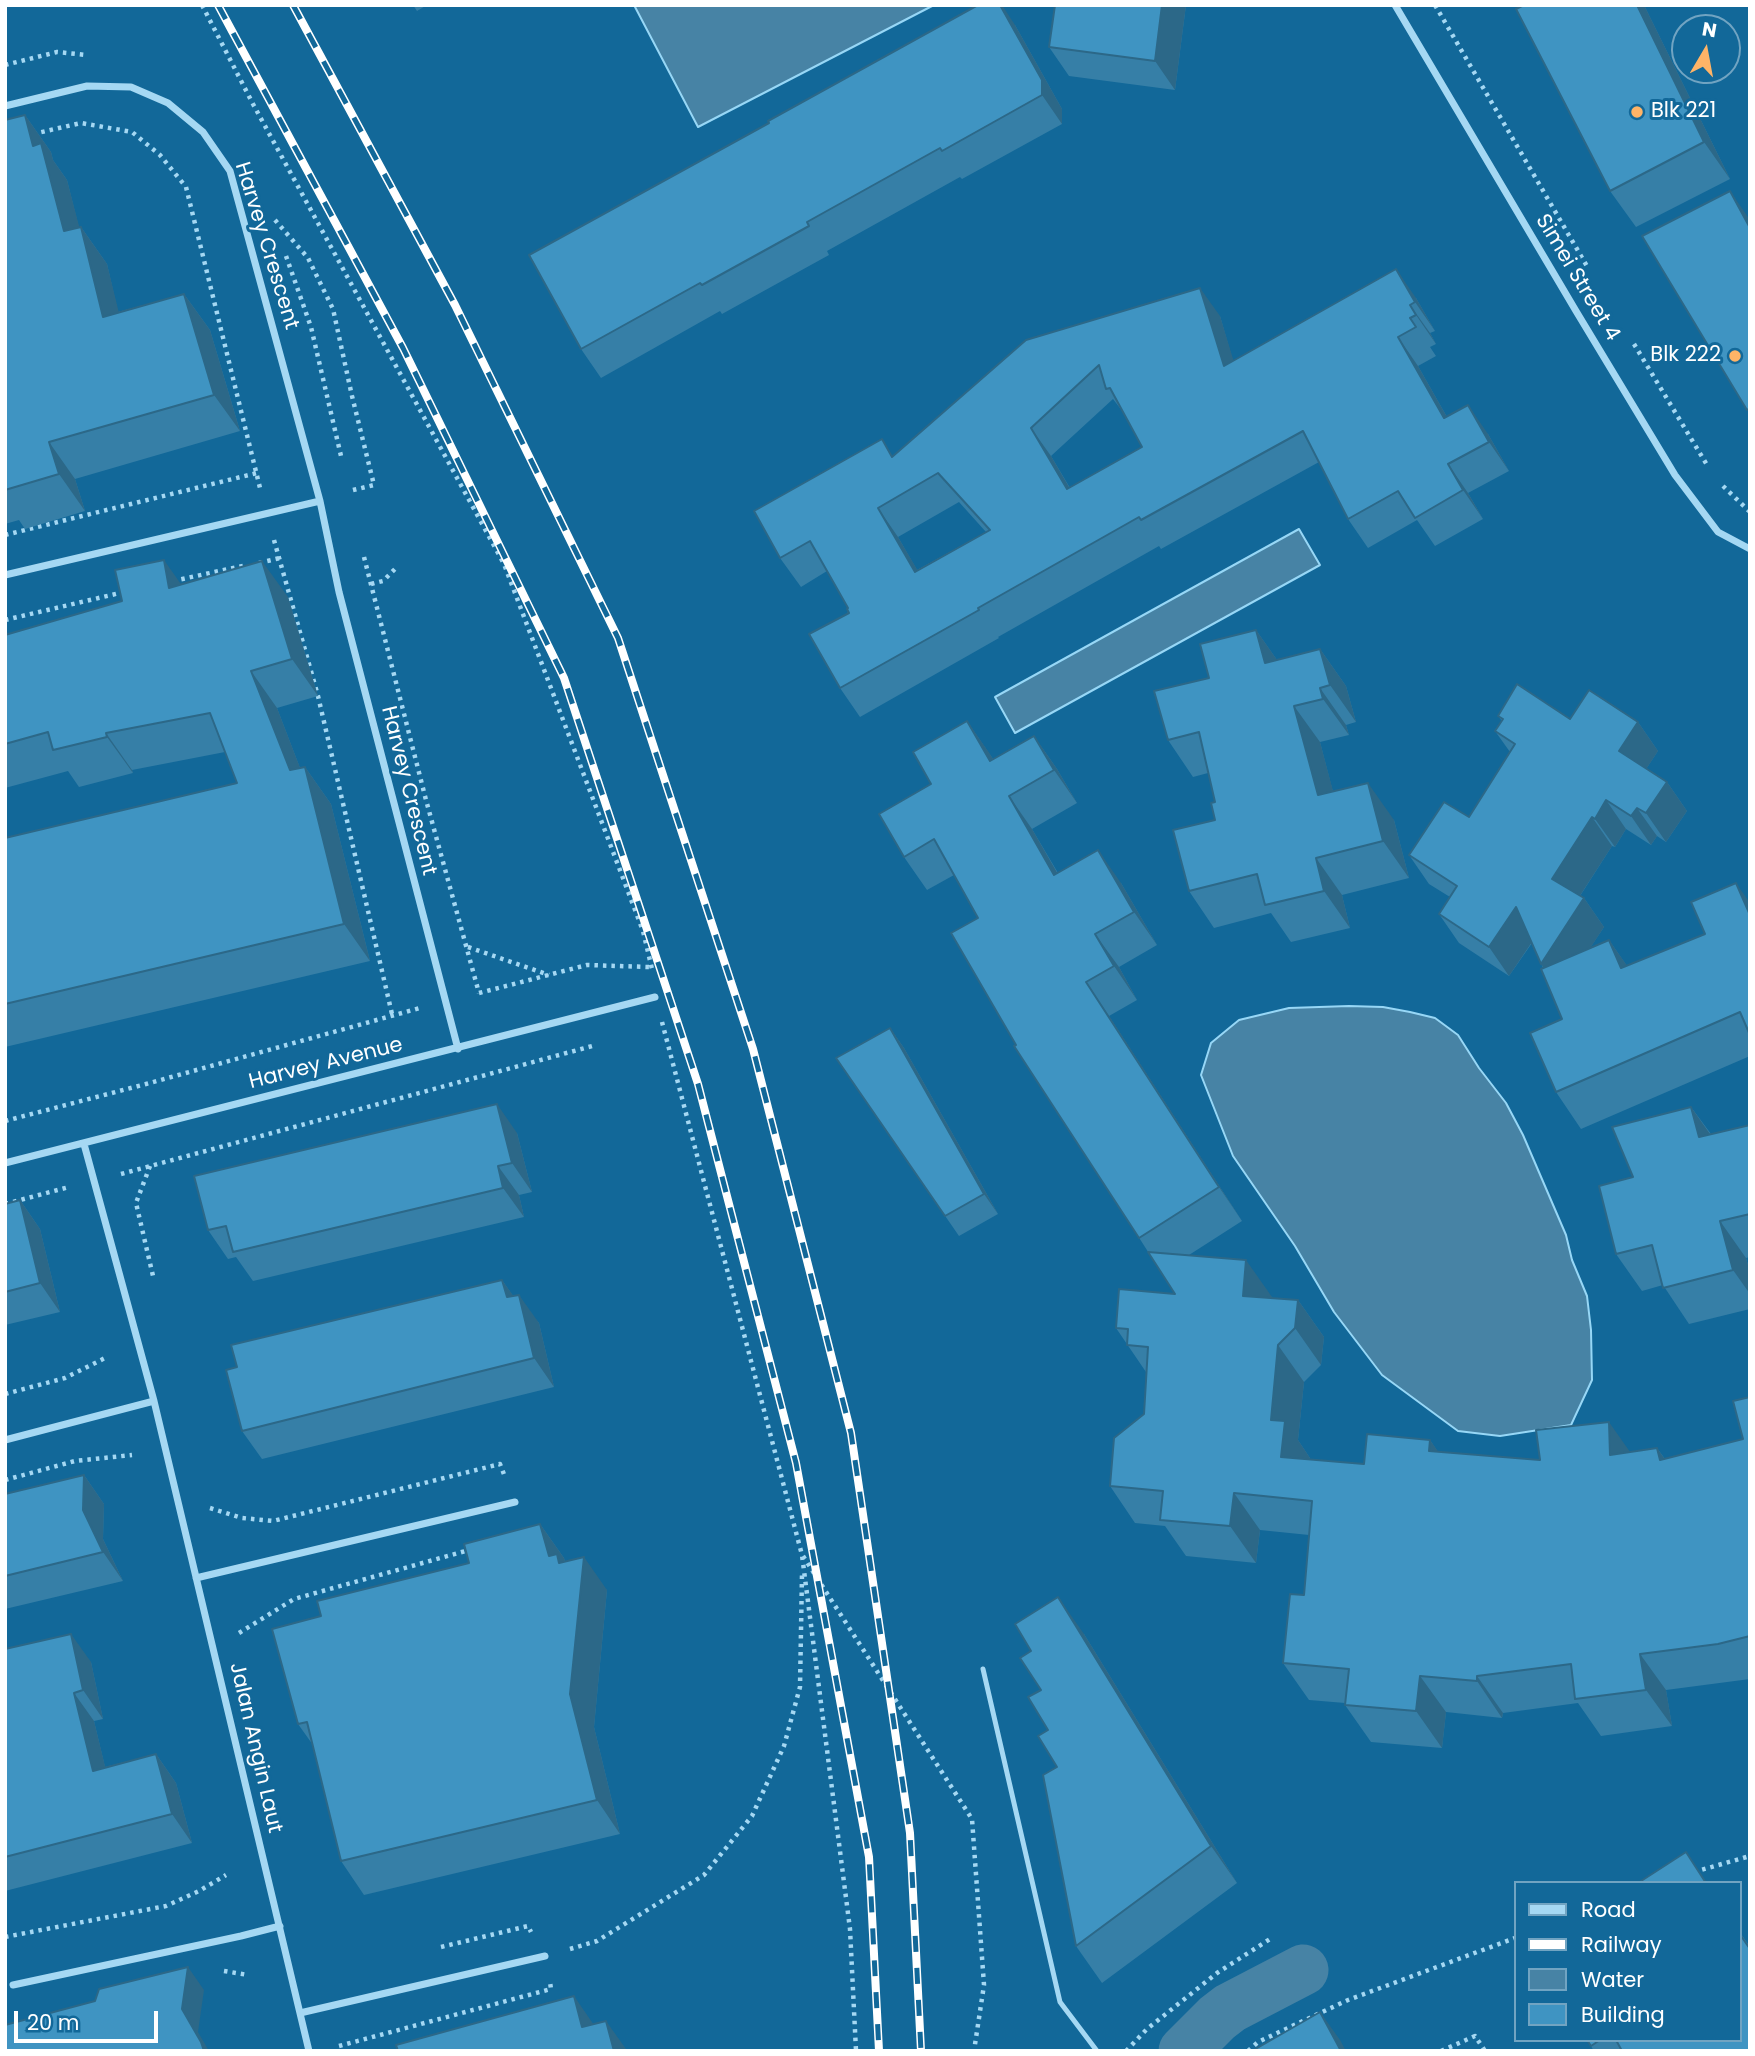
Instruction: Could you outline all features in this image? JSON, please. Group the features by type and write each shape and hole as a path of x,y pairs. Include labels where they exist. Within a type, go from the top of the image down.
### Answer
{"street":[{"name":"Simei Street 4","path":"1395,5 1675,475 1718,532 1750,549"},
{"name":"Harvey Crescent","path":"5,106 87,86 131,87 168,103 204,132 230,171 320,501 339,592 458,1049"},
{"path":"5,575 320,501"},
{"name":"Harvey Avenue","path":"5,1163 655,997"},
{"name":"Jalan Angin Laut","path":"84,1144 154,1401 309,2051"},
{"path":"5,1440 154,1401"},
{"path":"196,1578 515,1502"},
{"path":"13,1985 279,1926"},
{"path":"300,2013 544,1956"}],"lane":[{"path":"983,1669 1060,2002 1097,2051"}],"path":[{"path":"1435,5 1589,270"},
{"path":"273,219 308,258 333,309 374,485 349,491"},
{"path":"1631,340 1710,470"},
{"path":"5,535 257,473"},
{"path":"1717,481 1750,512"},
{"path":"161,584 280,558"},
{"path":"339,592 383,581 397,567"},
{"path":"5,620 134,590"},
{"path":"467,947 549,975"},
{"path":"5,1121 392,1014 587,965 652,967"},
{"path":"651,1030 664,1027"},
{"path":"5,1204 601,1044"},
{"path":"5,1394 65,1378 107,1357"},
{"path":"5,1480 75,1461 132,1455"},
{"path":"208,1508 242,1518 273,1521 499,1464 515,1502"},
{"path":"238,1634 295,1599 473,1549"},
{"path":"338,2046 551,1989 544,1956 597,1941 704,1875 752,1816 784,1746 800,1687 802,1555 972,1819 984,1986 974,2051"},
{"path":"1686,1875 1750,1856"},
{"path":"5,1937 166,1906 226,1875"},
{"path":"1248,2051 1258,2042 1348,2000 1514,1938"},
{"path":"1126,2051 1147,2029 1217,1973 1270,1939"},
{"path":"1441,2051 1475,2036 1485,2051"}],"water":[{"path":"634,5 934,5 698,127"},
{"path":"1299,529 1320,565 1015,733 995,697"},
{"path":"1383,1007 1435,1018 1458,1035 1506,1103 1523,1135 1566,1235 1572,1260 1587,1296 1592,1380 1571,1425 1500,1436 1458,1431 1382,1375 1334,1312 1295,1246 1233,1156 1201,1075 1211,1043 1239,1020 1289,1008"}],"building":[{"path":"978,5 1000,5 1042,80 1042,95 942,151 940,148 807,222 809,226 581,349 529,255"},
{"path":"1055,5 1162,5 1155,61 1049,47"},
{"name":"Blk 221","path":"1524,5 1637,5 1671,75 1671,84 1676,84 1704,142 1610,191 1516,9"},
{"path":"25,115 33,146 41,143 64,231 81,227 103,317 184,294 214,395 49,442 59,474 5,490 5,120"},
{"path":"1730,191 1750,228 1750,408 1747,410 1642,236"},
{"path":"1396,269 1415,302 1410,305 1416,315 1410,318 1416,327 1398,337 1444,418 1468,405 1489,442 1448,464 1463,490 1415,518 1398,491 1348,519 1303,431 1141,520 1139,517 840,688 809,634 849,613 848,608 810,541 780,558 754,511 882,439 892,457 1026,340 1200,288 1224,366","holes":["1099,365 1106,389 1110,388 1142,447 1067,489 1031,428","938,473 990,530 915,572 878,508"]},
{"path":"164,560 169,588 262,561 292,659 251,671 290,770 305,767 344,924 5,1004 5,838 237,783 210,713 106,733 107,737 53,750 48,732 5,744 5,635 122,601 115,570"},
{"path":"1256,630 1265,663 1320,649 1330,685 1320,688 1323,699 1294,706 1318,795 1368,783 1383,841 1316,858 1324,891 1265,905 1257,874 1189,891 1173,830 1215,820 1211,803 1215,802 1199,732 1168,740 1154,691 1209,678 1200,644"},
{"path":"1517,684 1570,719 1589,690 1638,722 1619,751 1667,782 1646,813 1637,808 1631,816 1606,800 1595,819 1592,817 1552,879 1584,898 1541,964 1516,907 1489,947 1439,914 1457,886 1409,855 1444,802 1469,817 1515,744 1495,731 1503,719 1498,716"},
{"path":"967,721 990,761 1034,736 1054,770 1009,796 1054,875 1098,850 1134,912 1095,934 1114,966 1086,982 1219,1187 1139,1238 1014,1046 1016,1045 951,933 978,918 934,839 904,857 879,814 931,784 913,752"},
{"path":"1736,883 1750,915 1750,1035 1740,1012 1556,1092 1530,1033 1562,1019 1541,969 1609,940 1621,968 1705,934 1691,902"},
{"path":"890,1028 984,1194 945,1216 836,1058"},
{"path":"497,1104 512,1163 498,1166 503,1188 233,1252 226,1226 208,1230 194,1176"},
{"path":"1691,1107 1699,1137 1750,1125 1750,1214 1720,1221 1733,1270 1663,1288 1652,1245 1616,1254 1599,1186 1633,1177 1612,1127"},
{"path":"20,1200 40,1283 5,1292 5,1204"},
{"path":"1148,1252 1246,1260 1243,1296 1298,1300 1295,1328 1278,1345 1271,1420 1285,1421 1281,1457 1364,1464 1367,1434 1430,1440 1429,1451 1540,1460 1536,1430 1609,1422 1610,1455 1657,1448 1660,1460 1743,1439 1733,1401 1750,1397 1750,1636 1718,1644 1640,1654 1646,1690 1575,1699 1571,1664 1477,1676 1477,1681 1420,1676 1416,1711 1345,1705 1349,1669 1283,1663 1290,1594 1304,1595 1312,1501 1234,1493 1230,1526 1160,1520 1163,1491 1110,1486 1114,1438 1144,1414 1148,1347 1127,1345 1128,1329 1116,1328 1119,1289 1175,1294"},
{"path":"502,1280 507,1297 519,1295 534,1358 242,1431 226,1370 237,1367 231,1345"},
{"path":"84,1475 83,1510 103,1552 5,1576 5,1494"},
{"path":"540,1524 549,1556 557,1554 559,1563 584,1557 570,1694 597,1800 341,1861 307,1722 298,1724 272,1629 321,1616 317,1601 469,1563 464,1544"},
{"path":"1058,1597 1211,1846 1076,1946 1043,1775 1057,1767 1038,1736 1048,1730 1028,1697 1041,1690 1020,1658 1031,1651 1015,1624"},
{"path":"71,1634 83,1690 74,1693 93,1771 156,1754 172,1814 5,1857 5,1649"},
{"path":"1686,1852 1705,1881 1641,1881"},
{"path":"1741,1936 1750,1949 1750,2051 1622,2051 1617,2042 1741,2042"},
{"path":"188,1967 182,2009 204,2051 5,2051 5,2025 95,2001 99,1989"},
{"path":"574,1996 582,2027 606,2021 614,2051 398,2051 396,2045"},
{"path":"1320,2012 1341,2051 1252,2051"}],"waterway":[{"path":"1184,2051 1230,2008 1303,1970"}],"railway":[{"path":"218,5 403,348 564,678 698,1084 796,1463 869,1857 879,2051"},
{"path":"293,5 455,305 618,638 753,1049 851,1433 910,1833 921,2051"}],"place":[{"name":"Blk 221","path":"1637,112"},
{"name":"Blk 222","path":"1735,356"}]}
